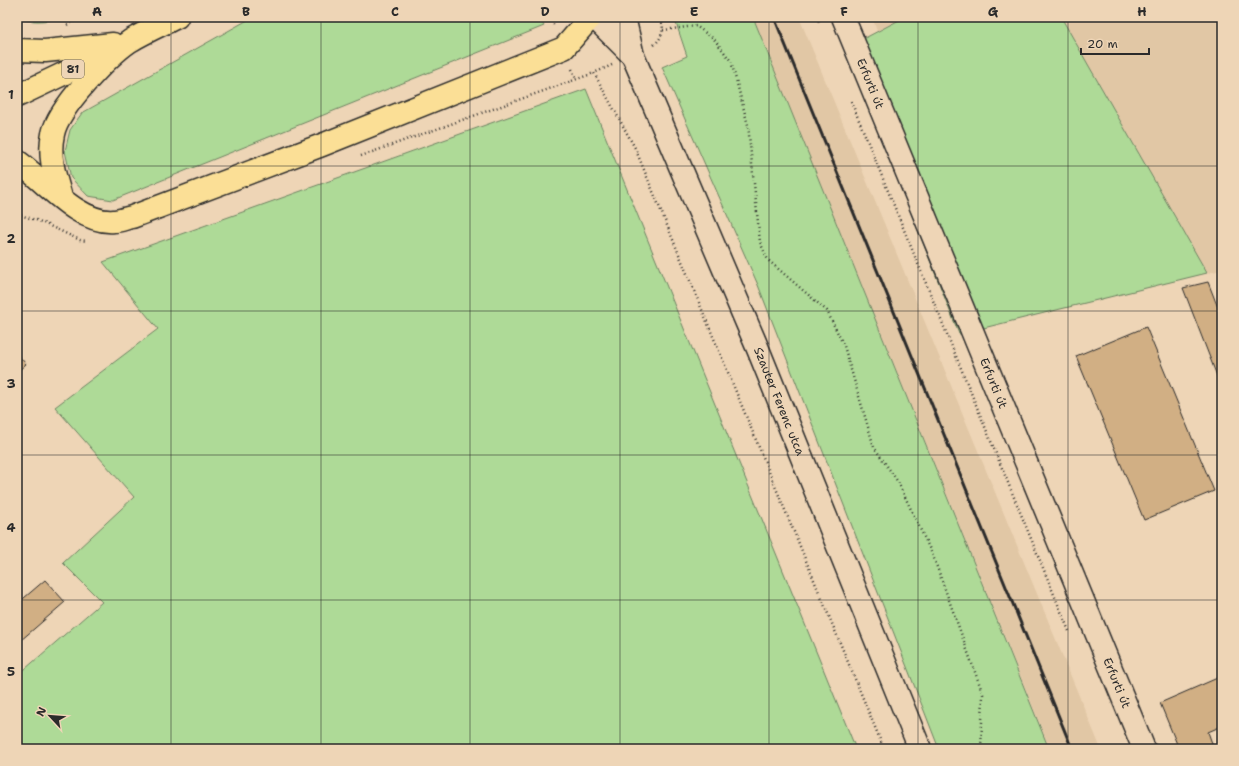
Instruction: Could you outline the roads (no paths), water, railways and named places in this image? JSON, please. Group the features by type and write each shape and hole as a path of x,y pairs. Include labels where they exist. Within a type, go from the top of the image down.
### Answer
{"main road":[{"name":"81","path":"17,96 130,42 177,17"},
{"path":"17,161 70,207 84,216 98,220 114,221 132,217 322,145 564,48 591,17"},
{"path":"17,50 24,52 45,51 130,42"},
{"path":"61,198 53,170 51,151 53,134 57,121 86,83 130,42"}],"street":[{"name":"Szauter Ferenc utca","path":"594,17 633,56"},
{"name":"Szauter Ferenc utca","path":"624,17 633,56 758,349 920,749"},
{"name":"Erfurti út","path":"843,17 1144,749"}],"railway":[{"path":"774,17 1072,749"}]}
